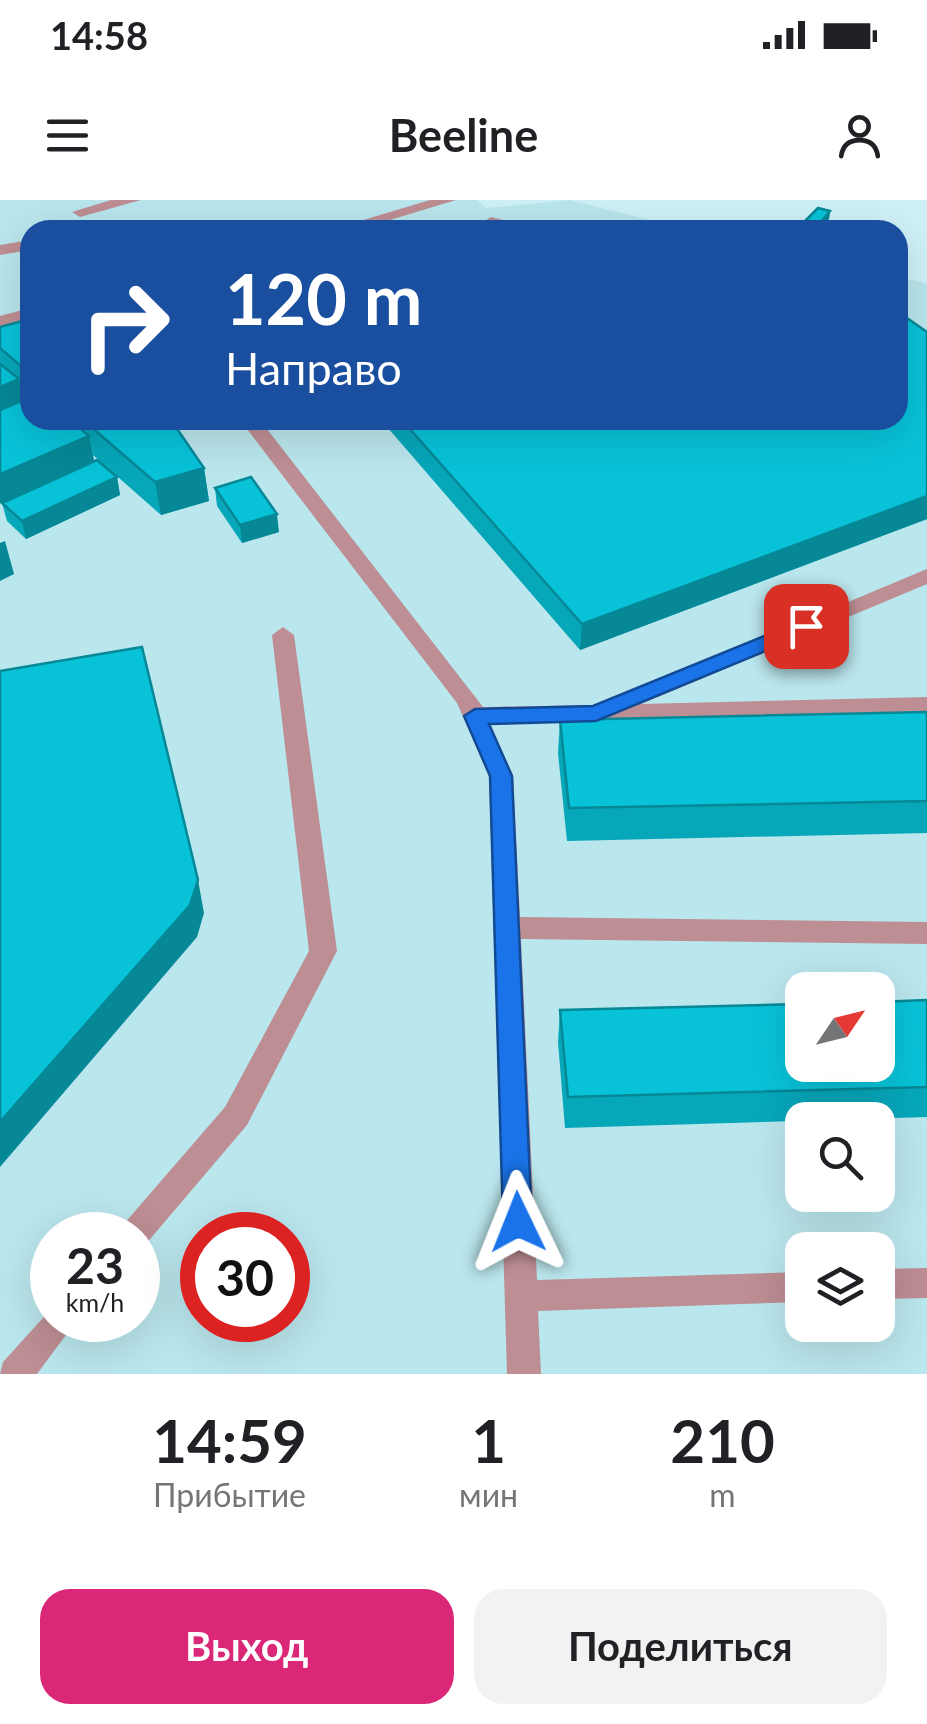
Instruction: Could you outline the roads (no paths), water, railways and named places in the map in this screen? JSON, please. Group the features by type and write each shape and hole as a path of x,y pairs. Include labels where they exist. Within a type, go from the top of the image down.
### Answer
{"street":[{"path":"74,206 132,200"},
{"path":"375,220 448,200"},
{"path":"258,430 468,700 501,776 524,1374"},
{"path":"596,713 927,576"},
{"path":"154,1212 236,1116 323,951 283,635"},
{"path":"475,716 927,705"},
{"path":"509,928 927,933"},
{"path":"895,1284 927,1283"},
{"path":"520,1296 785,1288"},
{"path":"14,1374 42,1342"}]}
